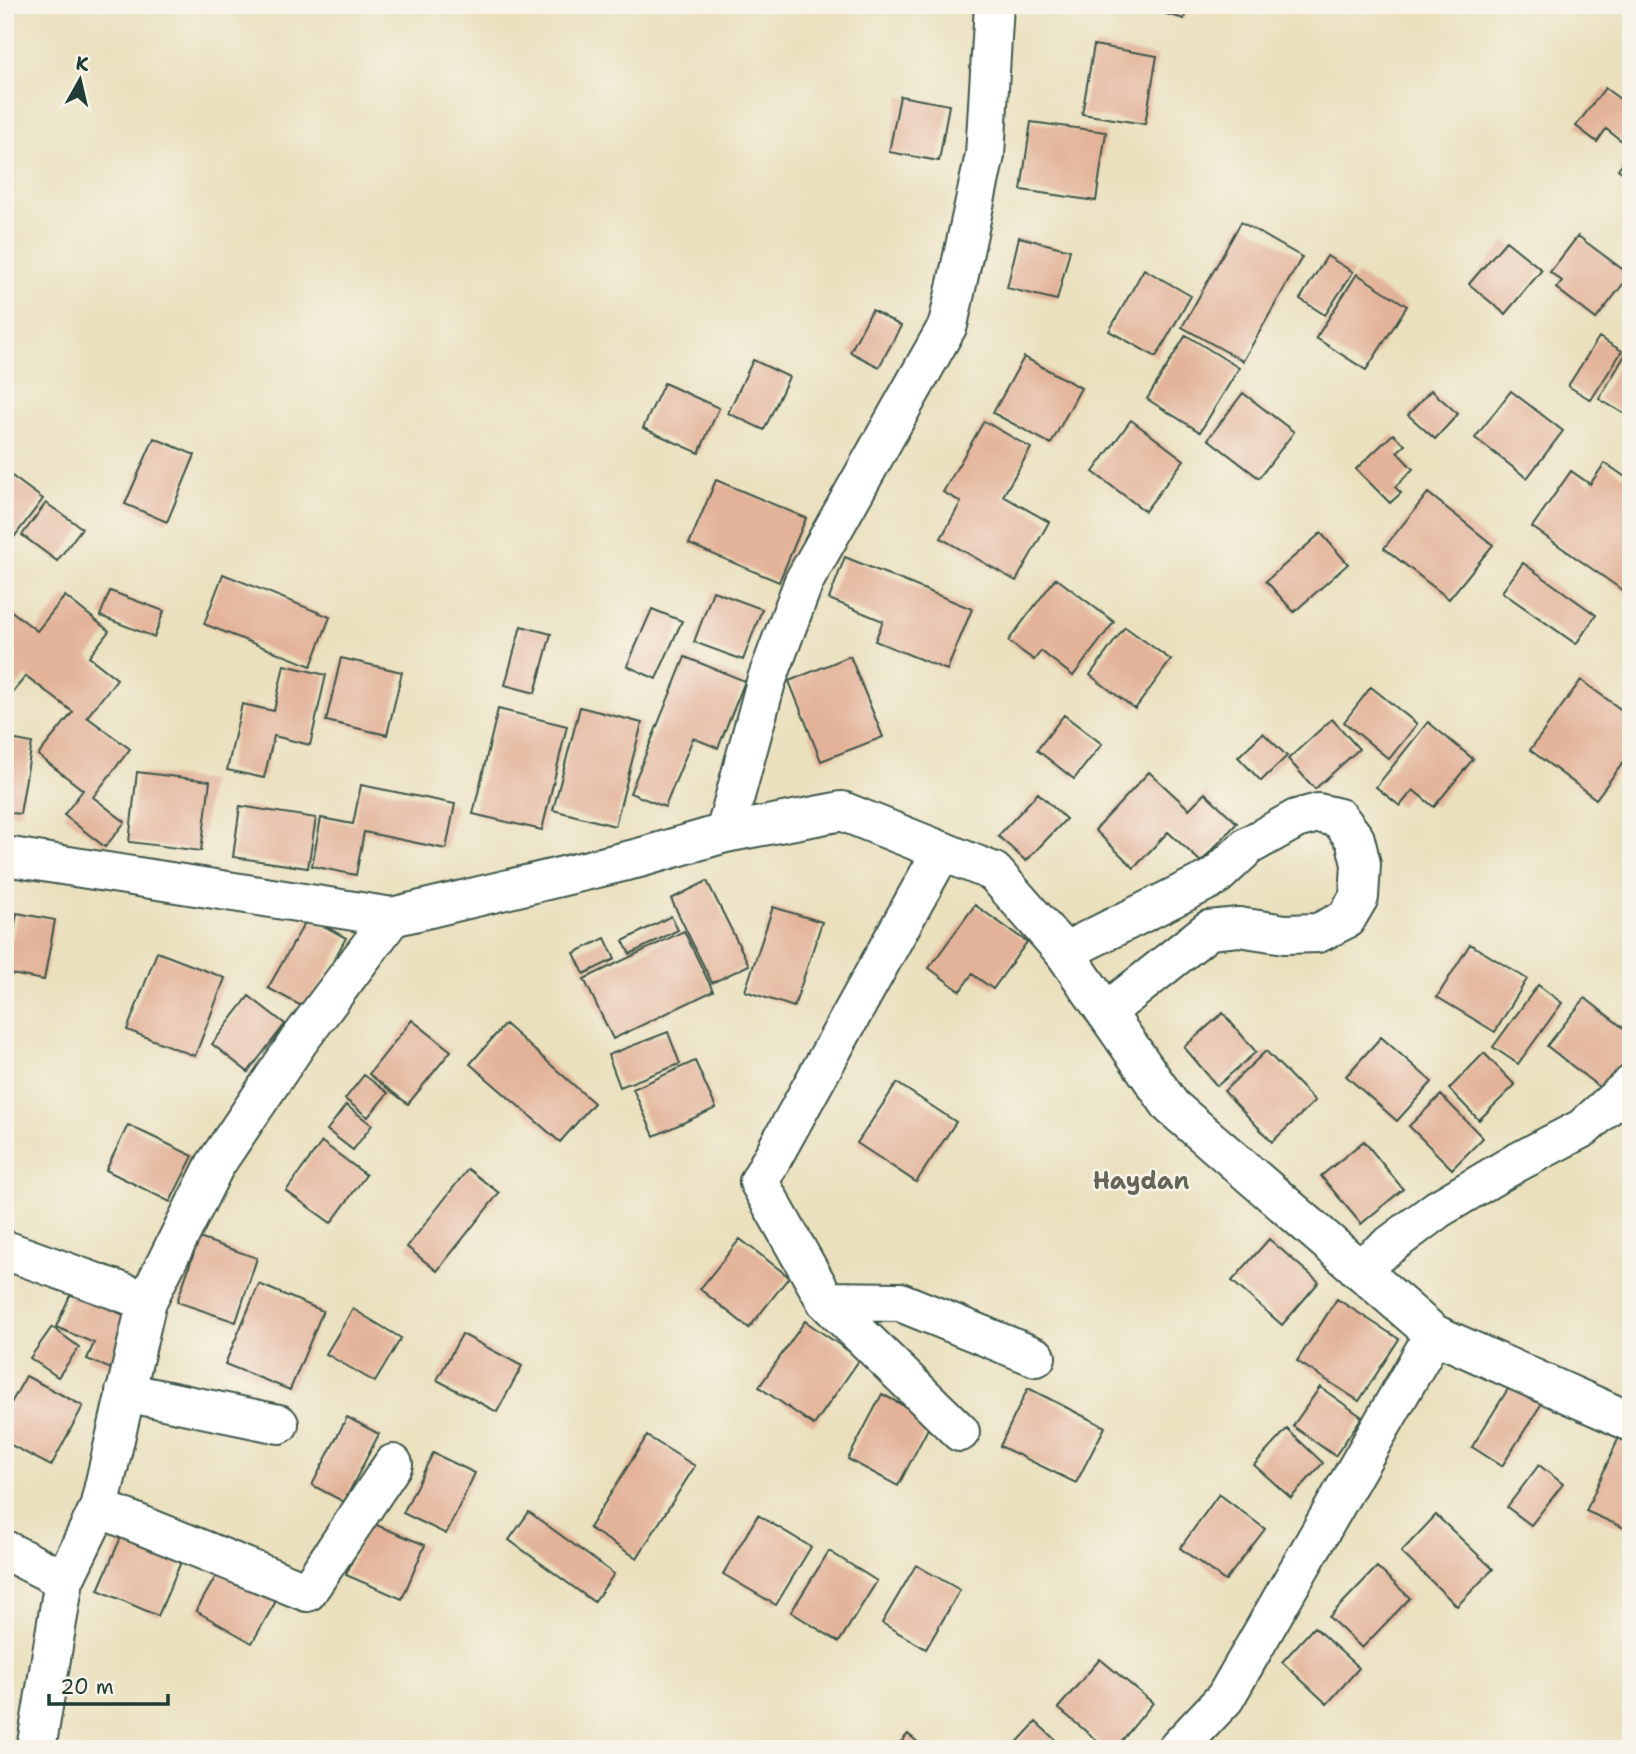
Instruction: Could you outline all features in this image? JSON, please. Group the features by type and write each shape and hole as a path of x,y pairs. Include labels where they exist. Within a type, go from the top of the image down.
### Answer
{"street":[{"path":"725,833 766,682 804,581 948,325 985,155 995,5"},
{"path":"5,856 392,917 639,858 725,833 842,811 994,872 1064,952 1171,1106 1434,1334 1631,1422"},
{"path":"1064,952 1215,877 1248,846 1296,819 1318,813 1339,818 1355,839 1361,864 1359,897 1346,919 1318,933 1285,934 1239,927 1209,930 1106,1012"},
{"path":"942,851 759,1182 826,1301 960,1432"},
{"path":"36,1749 64,1580 99,1508 147,1301 215,1165 298,1042 392,917"},
{"path":"1358,1269 1438,1209 1514,1164 1583,1128 1631,1085"},
{"path":"5,1250 147,1301"},
{"path":"826,1301 900,1302 1037,1357"},
{"path":"1178,1749 1225,1698 1434,1334"},
{"path":"125,1392 278,1424"},
{"path":"99,1508 306,1592 393,1464"},
{"path":"5,1550 64,1580"}],"building":[{"path":"1136,5 1188,5 1184,19"},
{"path":"1094,45 1157,56 1145,124 1082,114"},
{"path":"1605,88 1628,105 1631,102 1631,148 1606,129 1597,142 1576,126"},
{"path":"900,96 949,105 939,161 889,152"},
{"path":"1031,122 1106,132 1096,201 1021,190"},
{"path":"1631,152 1631,179 1618,169"},
{"path":"1241,222 1302,257 1243,361 1182,327"},
{"path":"1578,236 1630,275 1596,319 1556,288 1562,281 1550,272"},
{"path":"1019,237 1070,250 1057,300 1007,288"},
{"path":"1506,241 1542,270 1505,314 1469,284"},
{"path":"1327,256 1353,272 1325,315 1300,299"},
{"path":"1144,269 1191,296 1156,357 1109,331"},
{"path":"1357,274 1407,306 1366,370 1316,338"},
{"path":"872,310 901,326 879,367 850,352"},
{"path":"1186,335 1239,368 1200,432 1147,399"},
{"path":"1599,337 1622,351 1591,400 1568,386"},
{"path":"1631,345 1631,412 1628,416 1599,399"},
{"path":"1024,357 1081,388 1051,444 993,413"},
{"path":"753,360 789,377 764,430 728,413"},
{"path":"664,383 719,408 699,453 643,428"},
{"path":"1431,390 1458,414 1435,439 1408,415"},
{"path":"1511,391 1563,431 1527,478 1475,438"},
{"path":"1243,393 1294,432 1259,478 1208,439"},
{"path":"1131,420 1184,460 1145,511 1093,472"},
{"path":"984,421 1031,448 1003,496 1049,522 1016,581 941,538 961,502 943,492"},
{"path":"1393,434 1405,445 1397,452 1413,469 1395,487 1401,493 1390,503 1356,469"},
{"path":"154,438 195,455 167,522 125,504"},
{"path":"1605,463 1631,481 1631,590 1628,594 1532,527 1571,471 1590,484"},
{"path":"5,471 43,499 5,549"},
{"path":"716,480 806,518 779,582 689,544"},
{"path":"1428,493 1493,545 1449,599 1384,548"},
{"path":"46,503 82,528 57,561 22,535"},
{"path":"1321,533 1348,564 1294,612 1266,581"},
{"path":"845,557 972,609 947,670 875,641 883,621 829,599"},
{"path":"1523,563 1596,615 1576,644 1502,592"},
{"path":"223,574 330,617 311,666 204,624"},
{"path":"1056,578 1114,622 1073,676 1041,651 1034,660 1008,641"},
{"path":"110,591 164,611 154,637 100,616"},
{"path":"713,591 762,609 743,660 694,642"},
{"path":"65,596 109,631 89,657 117,679 87,717 130,749 93,797 125,822 105,847 64,815 83,790 38,755 73,712 26,676 12,693 5,688 5,606 37,631"},
{"path":"652,609 682,621 656,679 627,666"},
{"path":"521,626 551,634 535,693 505,685"},
{"path":"1125,627 1171,660 1135,709 1090,675"},
{"path":"850,656 883,737 821,761 789,681"},
{"path":"685,657 745,681 718,748 693,738 665,807 630,793"},
{"path":"341,658 402,672 387,735 326,721"},
{"path":"284,665 326,675 310,745 274,736 264,778 227,770 242,704 274,711"},
{"path":"1581,680 1631,717 1631,752 1596,799 1530,750"},
{"path":"1371,687 1417,724 1389,759 1344,722"},
{"path":"580,707 642,723 615,826 553,810"},
{"path":"498,709 567,726 542,830 473,814"},
{"path":"1064,715 1102,744 1074,779 1037,750"},
{"path":"1332,719 1359,749 1315,789 1288,759"},
{"path":"1428,722 1473,759 1434,807 1413,790 1400,806 1376,787"},
{"path":"1263,733 1287,756 1261,781 1238,757"},
{"path":"5,738 32,743 20,814 5,812"},
{"path":"137,772 210,781 201,851 129,842"},
{"path":"1149,772 1189,809 1205,793 1237,823 1201,862 1168,832 1134,868 1095,830"},
{"path":"361,785 455,804 446,849 364,832 356,875 312,866 321,818 353,824"},
{"path":"1038,793 1066,819 1026,861 998,836"},
{"path":"240,806 316,818 308,868 233,857"},
{"path":"707,881 749,965 712,983 671,899"},
{"path":"975,905 1027,942 993,989 972,974 960,991 929,968"},
{"path":"773,907 822,922 794,1007 745,991"},
{"path":"17,913 55,920 44,980 5,973 5,938 12,940"},
{"path":"671,916 678,930 630,954 623,941"},
{"path":"308,917 346,938 307,1009 268,988"},
{"path":"684,931 713,991 613,1039 584,979"},
{"path":"605,938 615,959 584,974 574,953"},
{"path":"1470,944 1527,979 1495,1032 1437,997"},
{"path":"157,952 225,978 195,1056 127,1030"},
{"path":"1538,985 1562,1003 1518,1064 1493,1047"},
{"path":"249,996 285,1024 248,1072 212,1044"},
{"path":"1585,998 1631,1034 1631,1055 1603,1090 1547,1046"},
{"path":"1223,1013 1256,1052 1217,1086 1184,1047"},
{"path":"412,1020 451,1051 408,1104 369,1074"},
{"path":"505,1024 594,1103 560,1142 470,1064"},
{"path":"668,1032 680,1064 620,1087 608,1055"},
{"path":"1381,1037 1432,1082 1397,1121 1346,1076"},
{"path":"1266,1051 1315,1101 1272,1142 1224,1091"},
{"path":"1484,1053 1515,1085 1479,1120 1449,1089"},
{"path":"695,1061 716,1108 654,1136 633,1089"},
{"path":"364,1075 388,1093 368,1117 345,1099"},
{"path":"897,1083 956,1122 916,1182 857,1143"},
{"path":"1441,1095 1483,1138 1452,1169 1409,1126"},
{"path":"346,1105 372,1125 353,1150 327,1130"},
{"path":"128,1125 193,1156 170,1202 106,1170"},
{"path":"1364,1141 1403,1189 1361,1224 1321,1176"},
{"path":"322,1142 366,1175 331,1223 286,1191"},
{"path":"468,1169 499,1193 437,1271 407,1247"},
{"path":"199,1238 257,1258 236,1322 177,1302"},
{"path":"740,1239 789,1277 749,1328 700,1289"},
{"path":"1269,1239 1319,1282 1282,1325 1232,1281"},
{"path":"259,1284 323,1311 290,1390 225,1364"},
{"path":"71,1293 136,1320 116,1371 87,1359 94,1343 56,1327"},
{"path":"1337,1299 1399,1339 1359,1401 1297,1361"},
{"path":"353,1309 401,1338 375,1382 326,1354"},
{"path":"805,1321 860,1359 814,1425 759,1387"},
{"path":"52,1327 79,1347 58,1377 30,1358"},
{"path":"462,1334 522,1366 497,1412 437,1380"},
{"path":"26,1376 83,1406 51,1466 5,1442 5,1414"},
{"path":"1511,1384 1542,1403 1502,1466 1472,1447"},
{"path":"1320,1387 1362,1417 1335,1456 1293,1426"},
{"path":"1028,1388 1105,1427 1076,1483 1000,1446"},
{"path":"882,1394 932,1421 898,1486 848,1459"},
{"path":"347,1417 379,1434 344,1502 312,1485"},
{"path":"1287,1429 1323,1463 1291,1498 1254,1465"},
{"path":"647,1436 695,1466 637,1558 589,1528"},
{"path":"1619,1437 1631,1442 1631,1531 1586,1511"},
{"path":"433,1453 475,1473 446,1534 403,1513"},
{"path":"1539,1465 1563,1484 1531,1525 1507,1507"},
{"path":"1219,1494 1265,1529 1225,1581 1180,1548"},
{"path":"529,1512 614,1574 594,1602 509,1540"},
{"path":"758,1515 811,1547 776,1605 723,1574"},
{"path":"1436,1515 1493,1569 1457,1606 1401,1552"},
{"path":"369,1522 425,1545 402,1599 346,1575"},
{"path":"121,1537 181,1562 158,1616 98,1590"},
{"path":"829,1551 877,1581 839,1642 791,1612"},
{"path":"916,1565 960,1590 926,1649 882,1623"},
{"path":"1377,1567 1410,1598 1362,1648 1329,1617"},
{"path":"220,1569 276,1601 252,1643 196,1611"},
{"path":"1314,1627 1359,1668 1327,1704 1282,1662"},
{"path":"1100,1659 1153,1703 1115,1749 1107,1749 1058,1708"},
{"path":"1036,1722 1065,1749 1011,1749"},
{"path":"908,1734 926,1749 895,1749"}],"district":[{"name":"Haydan","path":"1141,1181"}]}
